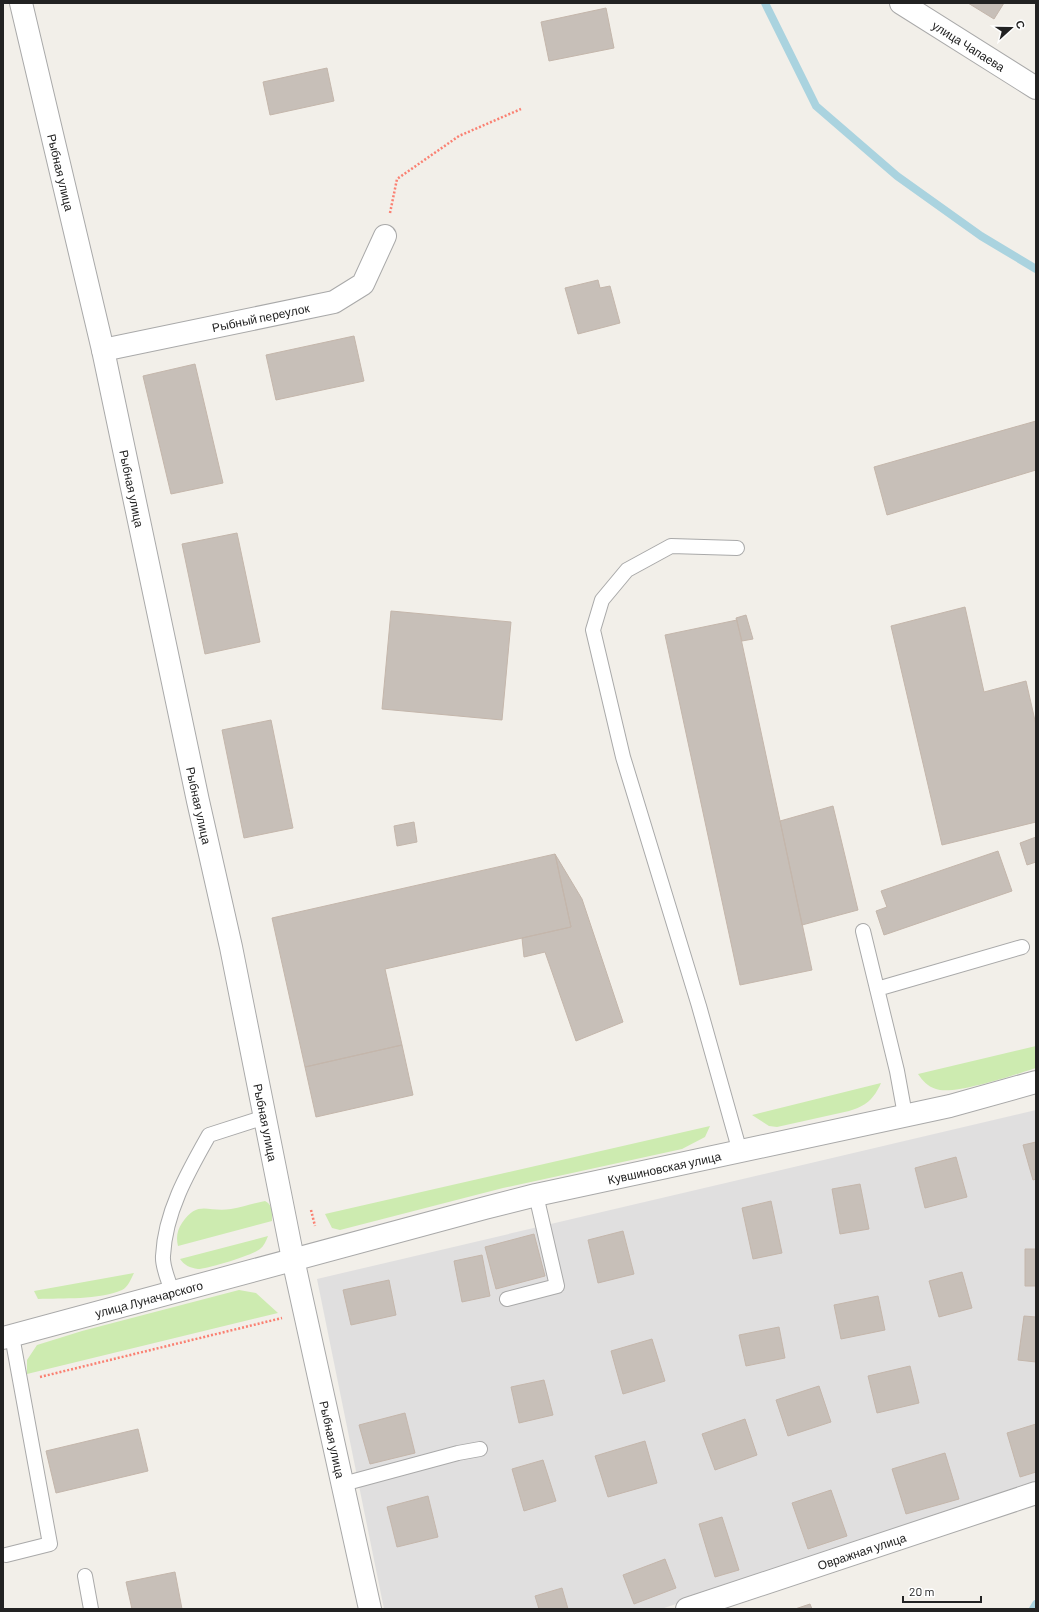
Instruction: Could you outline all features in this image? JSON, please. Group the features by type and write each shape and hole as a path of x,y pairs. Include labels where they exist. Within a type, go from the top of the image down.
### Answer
{"street":[{"name":"Рыбная улица","path":"21,3 103,350 198,800 231,947 293,1259 370,1609"},
{"name":"улица Чапаева","path":"901,3 1036,88"},
{"name":"Рыбный переулок","path":"103,350 334,302 363,284 385,236"},
{"name":"Кувшиновская улица","path":"293,1259 536,1195 950,1106 1036,1082"},
{"name":"улица Луначарского","path":"7,1337 293,1259"},
{"name":"Овражная улица","path":"687,1609 1036,1493"}],"lane":[{"path":"737,548 671,546 627,570 602,600 593,630 623,757 699,1006 740,1152"},
{"path":"863,931 897,1070 905,1115"},
{"path":"877,989 1022,947"},
{"path":"172,1292 162,1257 171,1212 187,1173 209,1135 265,1117"},
{"path":"507,1299 556,1286 536,1195"},
{"path":"6,1555 50,1544 22,1381 7,1337"},
{"path":"343,1484 458,1453 480,1449"},
{"path":"85,1576 91,1609"}],"path":[{"path":"385,236 397,179 459,136 521,109"},
{"path":"311,1210 315,1226"},
{"path":"22,1381 274,1320 305,1314"}],"shaded area":[{"path":"1036,1110 1036,1486 661,1609 384,1609 317,1279"}],"green space":[{"path":"1036,1046 1036,1068 970,1087 956,1090 936,1089 926,1083 918,1074"},
{"path":"881,1083 869,1101 860,1107 849,1111 777,1127 769,1126 752,1115"},
{"path":"710,1126 705,1137 682,1149 503,1188 340,1230 332,1228 325,1214"},
{"path":"265,1201 271,1207 272,1221 178,1246 177,1237 179,1228 193,1211 204,1208 223,1210 231,1209"},
{"path":"268,1236 263,1246 256,1252 210,1267 198,1269 192,1268 185,1265 180,1259"},
{"path":"134,1273 124,1289 113,1293 92,1297 38,1299 34,1291"},
{"path":"239,1290 256,1293 278,1313 27,1374 27,1360 37,1345 82,1331"}],"building":[{"path":"968,3 1004,3 994,19"},
{"path":"606,8 614,48 549,61 541,22"},
{"path":"327,68 334,101 270,115 263,82"},
{"path":"598,280 600,288 610,286 620,323 578,334 565,288"},
{"path":"354,336 364,381 276,400 266,355"},
{"path":"195,364 223,483 171,494 143,376"},
{"path":"1036,421 1036,470 887,515 874,467"},
{"path":"237,533 260,642 205,654 182,544"},
{"path":"965,607 984,692 1026,681 1036,725 1036,822 942,845 891,626"},
{"path":"391,611 511,622 502,720 382,709"},
{"path":"746,615 753,639 742,641 736,618"},
{"path":"737,620 812,970 740,985 665,635"},
{"path":"271,720 293,828 244,838 222,730"},
{"path":"833,806 858,910 802,925 780,821"},
{"path":"414,822 417,842 397,846 394,826"},
{"path":"1036,837 1036,862 1027,865 1020,843"},
{"path":"998,851 1012,891 884,935 876,911 887,907 881,891"},
{"path":"555,854 571,927 385,969 402,1045 305,1067 272,918"},
{"path":"555,854 582,899 623,1022 576,1041 545,952 524,957 522,938 571,927"},
{"path":"402,1045 413,1095 316,1117 305,1067"},
{"path":"1036,1142 1036,1179 1033,1180 1023,1145"},
{"path":"956,1157 967,1197 925,1208 915,1168"},
{"path":"860,1184 869,1229 840,1234 832,1189"},
{"path":"771,1201 782,1253 753,1259 742,1208"},
{"path":"623,1231 634,1274 598,1283 588,1240"},
{"path":"534,1234 545,1276 496,1289 485,1247"},
{"path":"1025,1249 1036,1249 1036,1286 1025,1286"},
{"path":"482,1255 490,1296 462,1302 454,1261"},
{"path":"962,1272 972,1308 939,1317 929,1281"},
{"path":"389,1280 396,1315 351,1325 343,1290"},
{"path":"878,1296 885,1330 841,1339 834,1305"},
{"path":"1024,1316 1036,1317 1036,1362 1018,1360"},
{"path":"779,1327 785,1358 746,1366 739,1335"},
{"path":"652,1339 665,1381 623,1394 611,1351"},
{"path":"910,1366 919,1403 877,1413 868,1376"},
{"path":"544,1380 553,1415 519,1423 511,1387"},
{"path":"819,1386 831,1422 788,1436 776,1400"},
{"path":"405,1413 415,1453 370,1464 359,1425"},
{"path":"745,1419 757,1455 715,1470 702,1434"},
{"path":"1036,1424 1036,1472 1020,1477 1007,1433"},
{"path":"138,1429 148,1471 56,1493 46,1451"},
{"path":"645,1441 657,1483 608,1497 595,1456"},
{"path":"945,1453 959,1499 906,1514 892,1469"},
{"path":"543,1460 556,1501 524,1511 512,1469"},
{"path":"831,1490 847,1536 808,1549 792,1503"},
{"path":"428,1496 438,1537 397,1547 387,1507"},
{"path":"722,1517 739,1570 715,1577 699,1524"},
{"path":"665,1559 676,1588 634,1604 623,1575"},
{"path":"175,1572 182,1609 132,1609 126,1582"},
{"path":"562,1588 568,1609 539,1609 535,1596"},
{"path":"810,1604 812,1609 795,1609"}],"waterway":[{"path":"765,3 816,106 897,176 981,236 1036,269"},
{"path":"1033,1609 1036,1604"}]}
